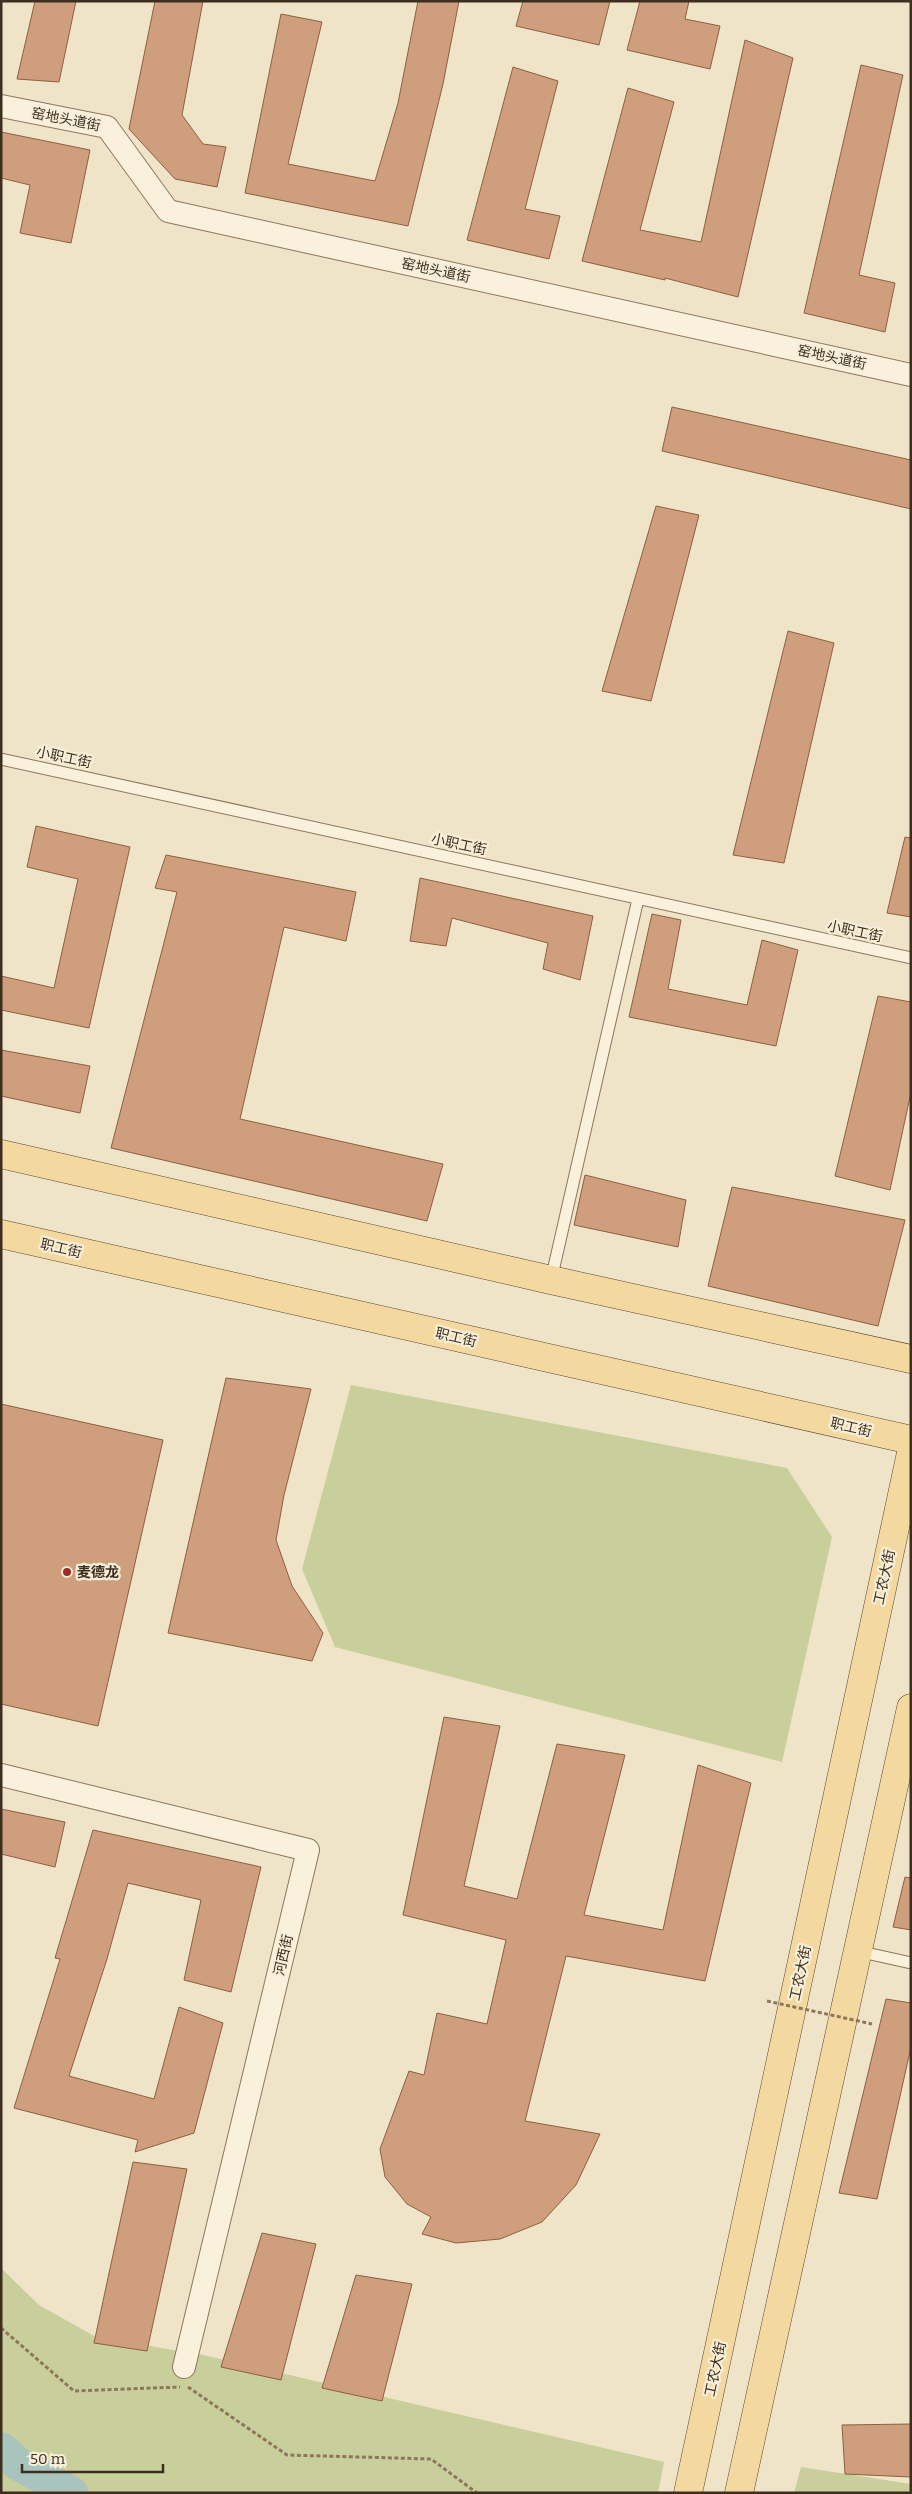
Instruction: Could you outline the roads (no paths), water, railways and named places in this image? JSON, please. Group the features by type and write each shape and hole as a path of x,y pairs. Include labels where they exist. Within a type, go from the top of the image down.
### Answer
{"main road":[{"path":"1,1154 551,1280 911,1359"},
{"name":"职工街","path":"1,1234 911,1440"},
{"name":"工农大街","path":"688,2493 911,1453"},
{"path":"739,2493 911,1708"}],"street":[{"name":"窑地头道街","path":"1,106 107,127 168,211 911,375"},
{"name":"河西街","path":"1,1775 308,1850 184,2367"}],"lane":[{"name":"小职工街","path":"1,759 911,958"},
{"path":"551,1280 638,899"},
{"path":"857,1952 911,1963"}],"waterway":[{"path":"1,2449 17,2463 71,2493"}],"place":[{"name":"麦德龙","path":"67,1572"}]}
